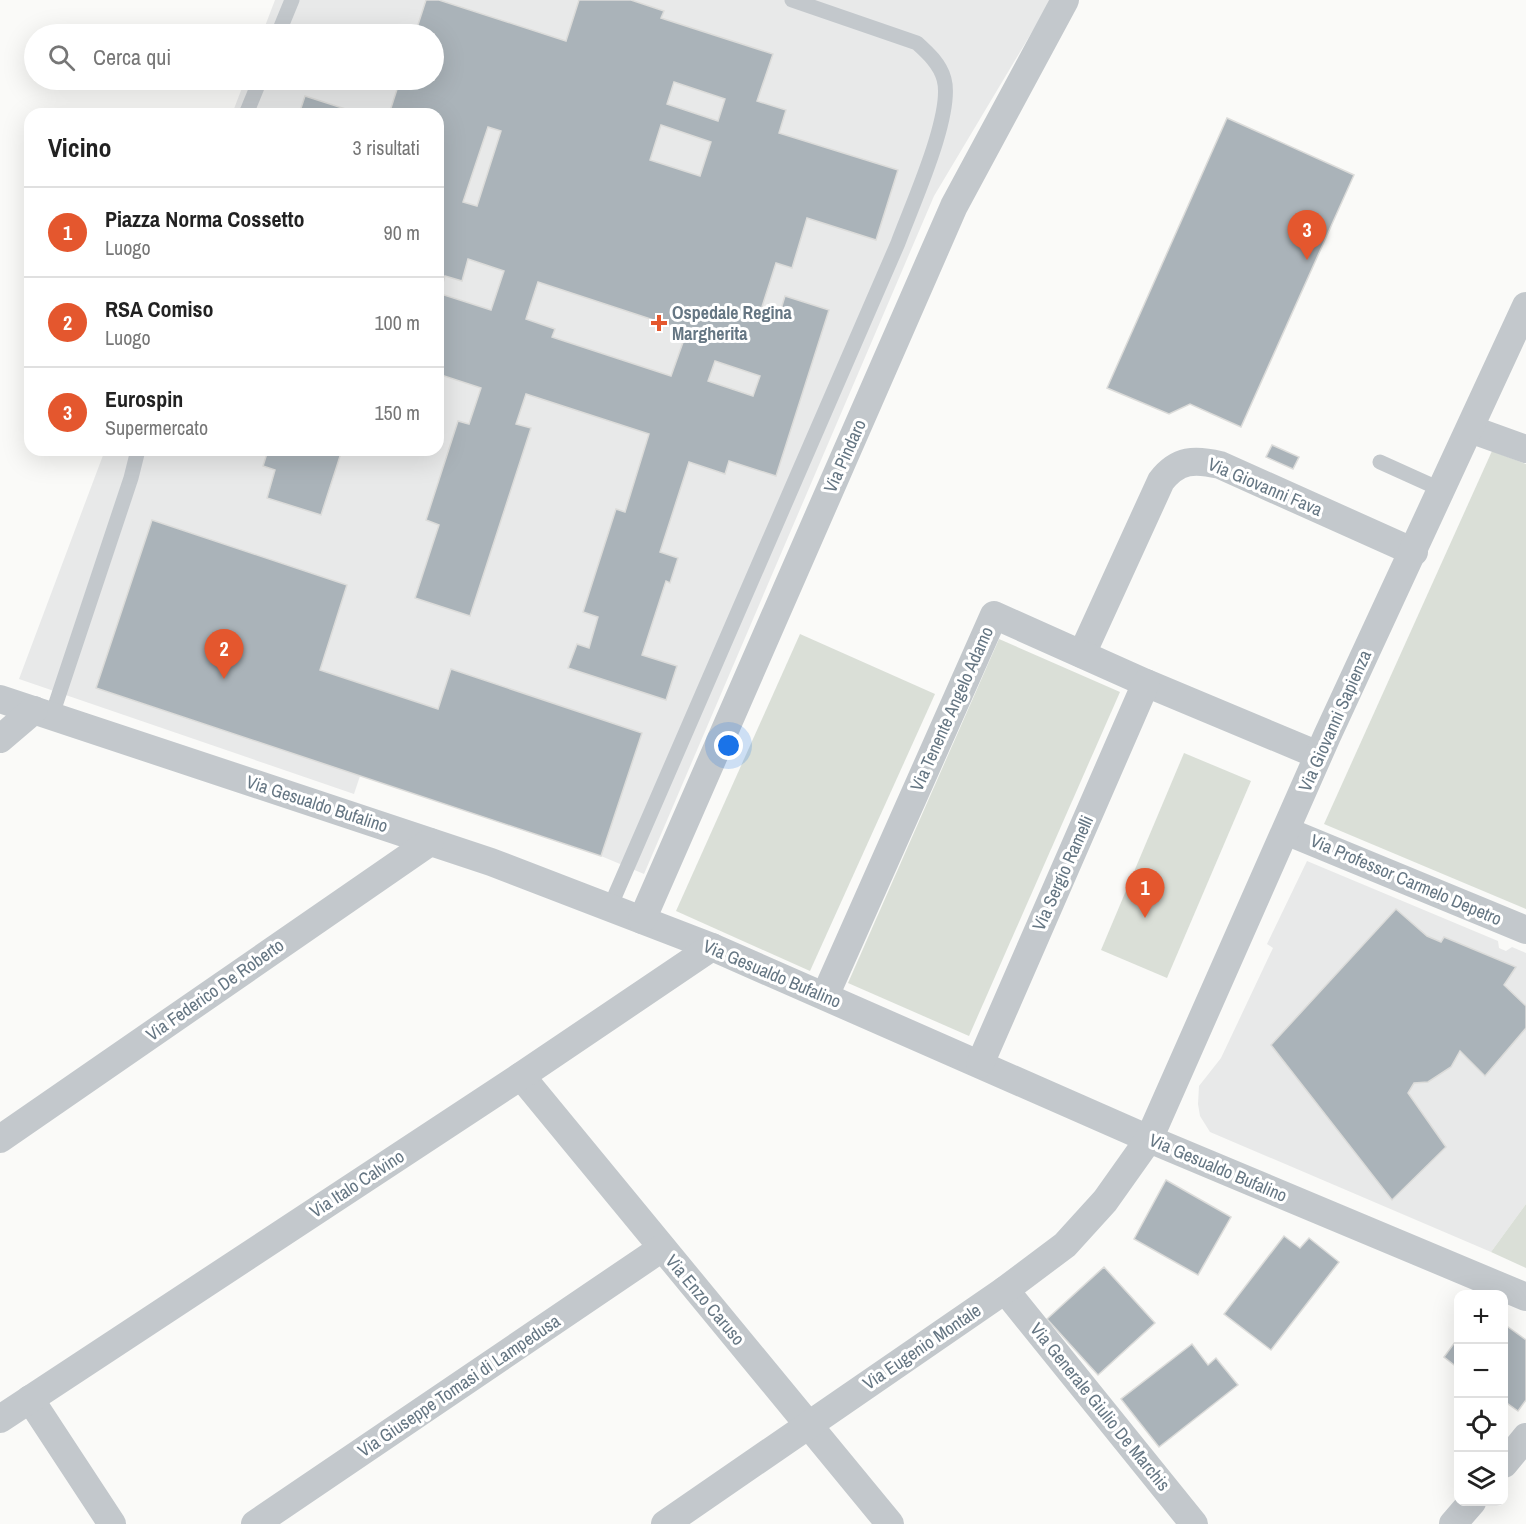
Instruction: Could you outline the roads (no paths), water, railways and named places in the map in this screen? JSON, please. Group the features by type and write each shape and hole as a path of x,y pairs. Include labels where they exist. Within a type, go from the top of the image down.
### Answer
{"street":[{"name":"Via Pindaro","path":"642,920 954,206 1065,0"},
{"name":"Via Giovanni Sapienza","path":"1149,1139 1318,755 1526,306"},
{"path":"1470,429 1526,449"},
{"name":"Via Giovanni Fava","path":"1082,654 1161,481 1170,469 1186,463 1201,460 1220,465 1413,552"},
{"name":"Via Tenente Angelo Adamo","path":"825,996 994,615 1146,683 1318,755"},
{"name":"Via Sergio Ramelli","path":"980,1064 1146,683"},
{"name":"Via Gesualdo Bufalino","path":"0,699 491,862 712,947 1149,1139 1526,1297"},
{"path":"0,739 43,712"},
{"name":"Via Professor Carmelo Depetro","path":"1286,831 1526,930"},
{"name":"Via Federico De Roberto","path":"0,1139 430,842"},
{"name":"Via Italo Calvino","path":"0,1419 521,1076 712,947"},
{"name":"Via Enzo Caruso","path":"521,1076 890,1524"},
{"name":"Via Eugenio Montale","path":"665,1524 1005,1290 1065,1245 1105,1200 1149,1139"},
{"name":"Via Giuseppe Tomasi di Lampedusa","path":"255,1524 662,1248"},
{"name":"Via Generale Giulio De Marchis","path":"1005,1290 1194,1524"},
{"path":"30,1399 112,1524"},
{"path":"1508,1458 1526,1437"},
{"path":"1453,1524 1469,1506"}],"lane":[{"path":"282,24 292,0"},
{"path":"610,908 898,243 940,131 945,105 944,80 932,56 917,43 792,0"},
{"path":"248,108 256,90"},
{"path":"43,712 131,478 136,456"},
{"path":"1380,462 1442,490"}],"place":[{"name":"Eurospin","path":"1307,260"},
{"name":"Ospedale Regina Margherita","path":"659,323"},
{"name":"RSA Comiso","path":"224,679"},
{"name":"Piazza Norma Cossetto","path":"1145,918"}]}
